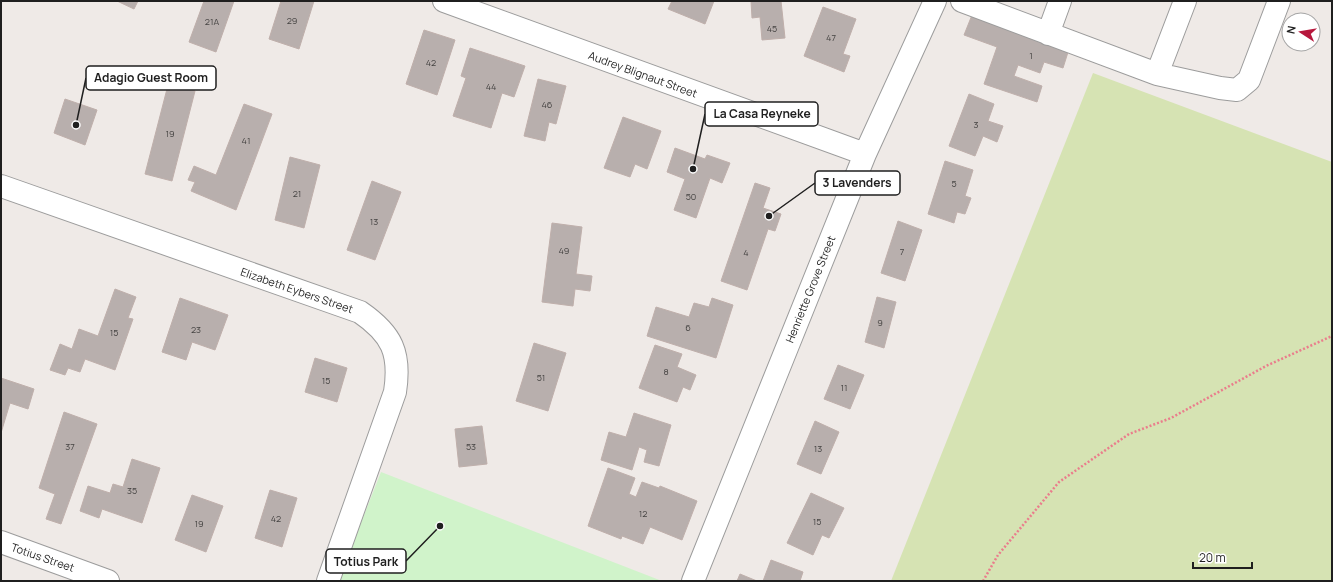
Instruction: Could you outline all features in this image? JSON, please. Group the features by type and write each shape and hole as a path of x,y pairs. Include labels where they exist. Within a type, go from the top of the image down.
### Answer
{"street":[{"name":"Audrey Blignaut Street","path":"444,1 865,154"},
{"name":"Henriette Grove Street","path":"693,581 865,154 935,1"},
{"path":"962,1 1157,74 1220,88 1237,90 1249,80 1279,1"},
{"path":"1048,34 1060,1"},
{"path":"1157,74 1185,1"},
{"name":"Elizabeth Eybers Street","path":"1,186 360,312 377,323 390,339 398,372 394,392 328,581"},
{"name":"Totius Street","path":"1,542 108,581"}],"path":[{"path":"983,581 998,555 1059,482 1129,434 1171,418 1260,370 1332,336"}],"green space":[{"path":"1093,73 1332,162 1332,581 891,581"},
{"path":"381,472 662,581 338,581"}],"building":[{"path":"117,1 138,1 134,9"},
{"path":"204,1 234,1 216,52 189,42"},
{"path":"281,1 314,1 299,49 269,39"},
{"path":"672,1 714,1 705,24 668,9"},
{"path":"751,1 781,1 785,38 762,40 760,17 752,18"},
{"path":"823,7 856,19 843,54 850,56 844,72 804,56"},
{"path":"972,15 1069,49 1063,68 1044,62 1040,73 1018,65 1014,76 1042,86 1037,102 984,84 997,47 964,35"},
{"path":"424,30 455,40 437,95 406,84"},
{"path":"470,48 525,66 514,97 502,93 491,128 453,116 466,78 461,76"},
{"path":"538,79 566,86 556,124 549,122 545,141 524,136"},
{"path":"168,85 195,91 172,181 145,174"},
{"path":"969,94 994,104 988,121 1003,126 997,142 983,136 975,156 949,146"},
{"path":"65,99 97,110 85,145 54,133"},
{"path":"244,104 272,114 236,210 191,191 195,182 188,180 194,166 216,175"},
{"path":"623,117 661,131 647,169 635,164 630,177 604,168"},
{"path":"675,148 705,159 707,155 730,163 722,183 710,178 696,218 674,210 685,179 667,172"},
{"path":"290,157 320,165 304,228 275,220"},
{"path":"945,161 973,170 965,196 971,198 965,214 957,212 954,223 928,214"},
{"path":"372,181 401,192 375,260 347,250"},
{"path":"755,183 770,188 763,208 781,214 775,231 768,229 747,290 721,281"},
{"path":"898,221 922,230 905,281 881,273"},
{"path":"552,223 582,227 576,274 592,276 590,291 575,289 573,306 542,302"},
{"path":"115,289 136,297 128,318 133,319 115,370 85,359 80,372 68,368 65,375 50,370 60,344 72,349 79,329 98,336"},
{"path":"877,297 896,302 884,348 865,342"},
{"path":"180,298 228,315 215,350 192,342 186,360 162,352"},
{"path":"712,298 733,305 716,358 647,336 656,307 689,317 694,303 709,307"},
{"path":"534,343 566,353 548,411 516,401"},
{"path":"655,345 682,354 677,367 696,375 690,390 683,387 677,402 639,388"},
{"path":"315,358 347,368 337,402 305,392"},
{"path":"838,365 864,375 850,409 824,399"},
{"path":"1,378 34,389 28,409 10,403 1,433"},
{"path":"64,412 97,424 61,524 46,519 55,494 39,488"},
{"path":"634,413 671,425 659,466 644,462 647,450 639,447 632,470 601,460 609,432 626,437"},
{"path":"815,421 839,432 821,474 797,464"},
{"path":"482,426 487,464 459,467 455,429"},
{"path":"132,459 160,468 142,523 102,509 99,518 80,511 88,486 110,493 113,484 123,487"},
{"path":"608,468 635,478 629,494 636,497 642,482 659,488 660,486 697,501 682,540 650,527 643,544 622,536 621,539 588,526"},
{"path":"270,490 297,498 282,547 255,538"},
{"path":"811,493 844,508 829,538 822,535 813,555 787,543"},
{"path":"192,495 223,506 206,552 175,540"},
{"path":"771,560 803,572 800,581 763,581"},
{"path":"740,574 757,581 737,581"}],"place":[{"name":"Adagio Guest Room","path":"76,125"},
{"name":"La Casa Reyneke","path":"693,169"},
{"name":"3 Lavenders","path":"769,216"},
{"name":"Totius Park","path":"440,526"}]}
